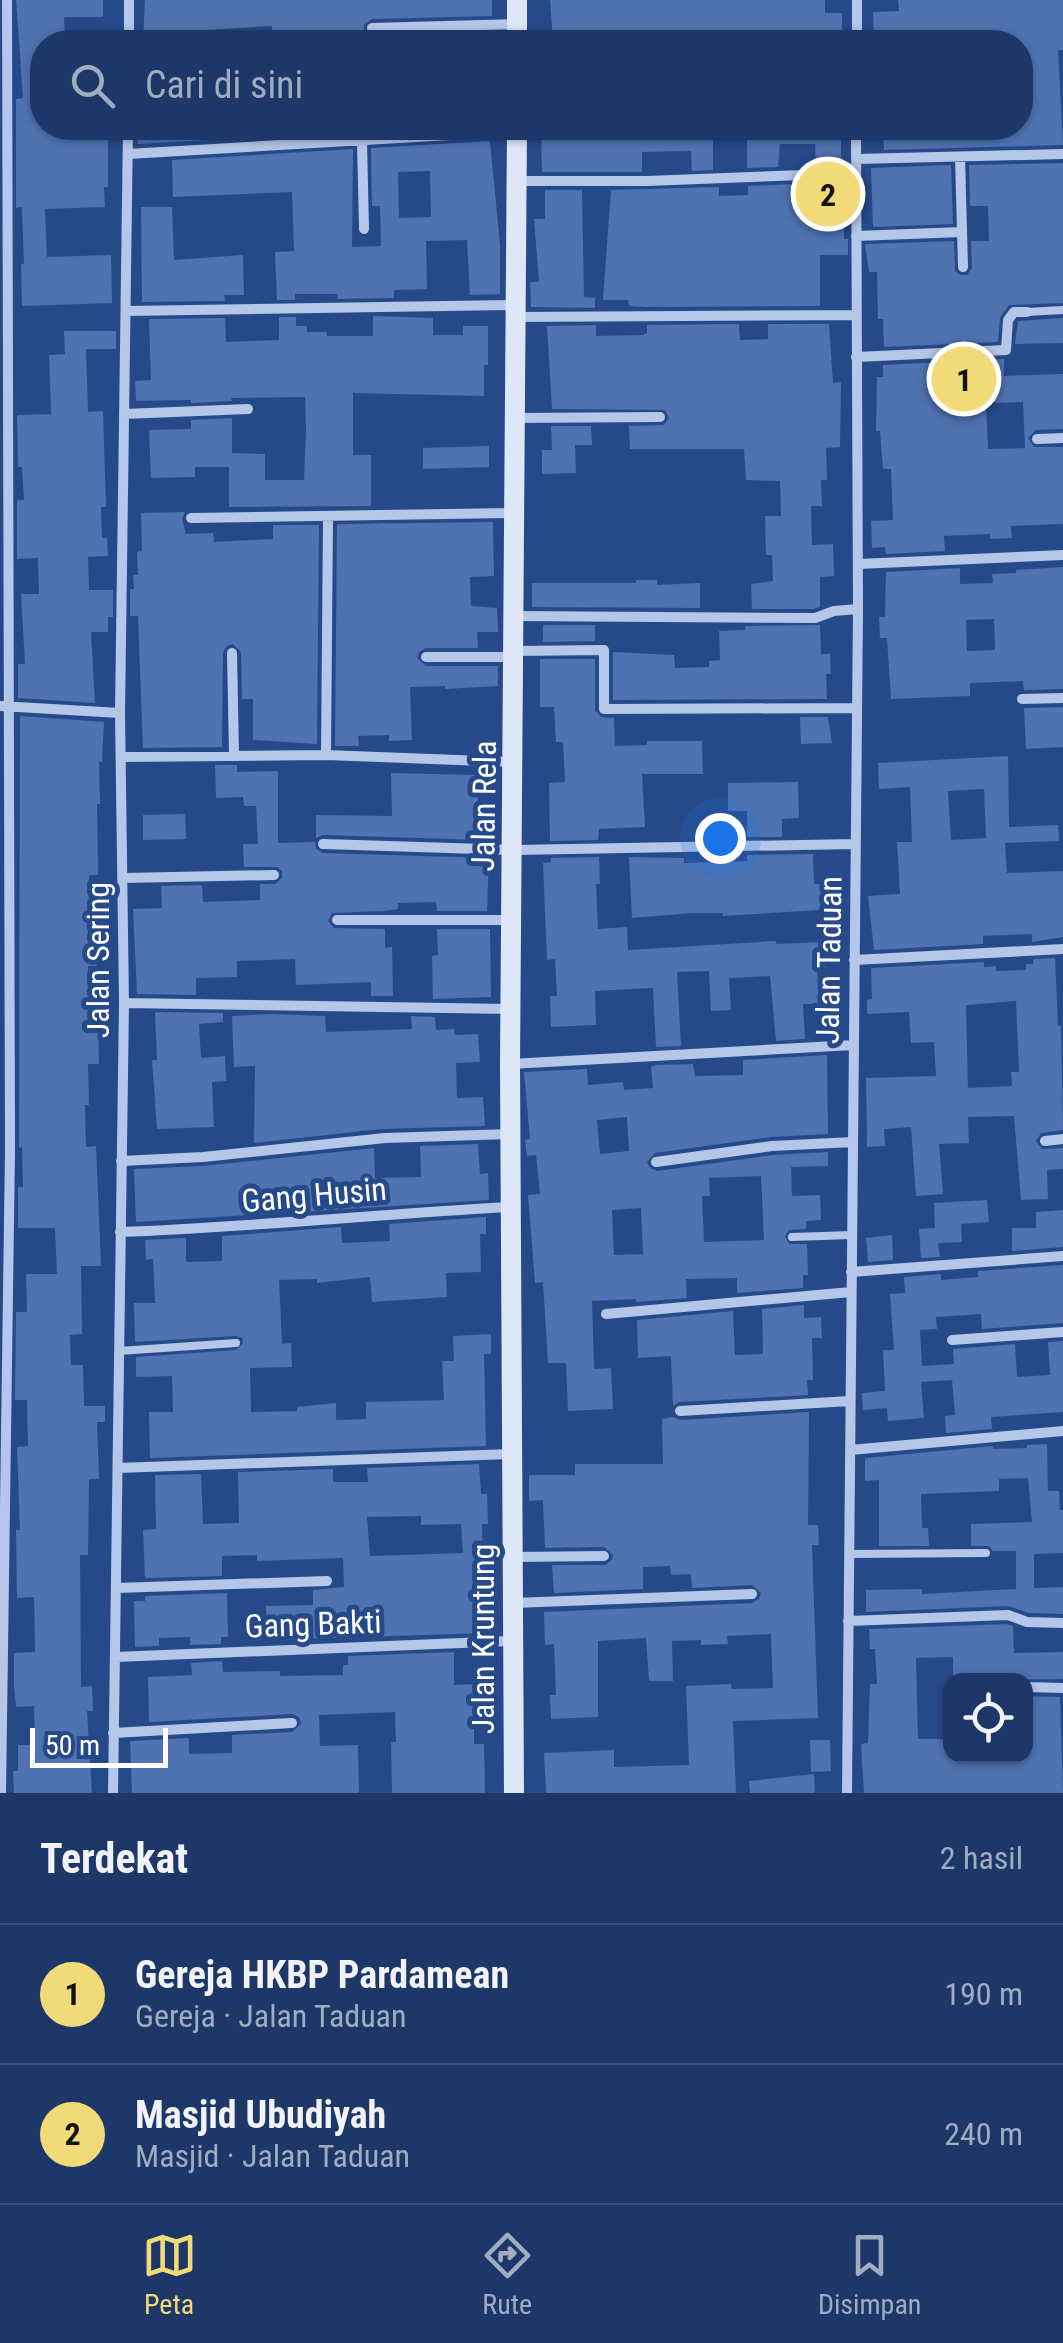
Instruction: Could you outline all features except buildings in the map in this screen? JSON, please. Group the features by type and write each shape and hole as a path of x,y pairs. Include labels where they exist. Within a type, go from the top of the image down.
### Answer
{"street":[{"path":"1,1793 2,1436 10,1150 5,707 7,0"},
{"path":"129,0 129,30"},
{"path":"517,0 517,30"},
{"path":"856,0 856,30"},
{"path":"372,28 430,30"},
{"name":"Jalan Sering","path":"112,1793 124,1003 120,713 128,140"},
{"path":"128,154 375,140"},
{"name":"Jalan Rela","path":"512,1486 510,1008 517,140"},
{"name":"Jalan Taduan","path":"847,1793 858,609 856,140"},
{"path":"362,141 364,230"},
{"path":"856,159 1063,154"},
{"path":"960,156 963,267"},
{"path":"516,181 856,174"},
{"path":"856,236 962,232"},
{"path":"126,310 856,315"},
{"path":"856,357 1006,350 1008,320 1014,312 1027,312"},
{"path":"124,414 248,408"},
{"path":"516,418 660,417"},
{"path":"1038,439 1063,438"},
{"path":"191,518 515,513"},
{"path":"326,754 328,517"},
{"path":"858,564 1063,555"},
{"path":"515,616 815,618 858,609"},
{"path":"426,657 604,650 604,709 856,708"},
{"path":"232,653 234,754"},
{"path":"1022,700 1063,698"},
{"path":"5,707 120,713"},
{"path":"122,757 326,754 514,762"},
{"path":"324,844 514,850 856,844"},
{"path":"124,878 274,875"},
{"path":"337,920 512,920"},
{"path":"854,960 1063,949"},
{"path":"124,1003 510,1008"},
{"path":"510,1064 854,1045"},
{"path":"121,1161 385,1138 510,1134"},
{"path":"1045,1141 1063,1140"},
{"path":"656,1162 772,1146 853,1142"},
{"name":"Gang Husin","path":"120,1232 512,1207"},
{"path":"852,1272 1063,1256"},
{"path":"606,1314 851,1292"},
{"path":"952,1340 1063,1332"},
{"path":"680,1410 850,1402"},
{"path":"850,1450 1063,1431"},
{"path":"118,1468 512,1454"},
{"name":"Jalan Kruntung","path":"512,1486 514,1793"},
{"path":"513,1557 604,1556"},
{"path":"117,1588 328,1581"},
{"path":"514,1603 752,1594"},
{"path":"848,1621 1008,1616 1028,1622 1063,1622"},
{"name":"Gang Bakti","path":"115,1657 514,1641"},
{"path":"1033,1686 1063,1688"},
{"path":"113,1733 292,1723"}],"lane":[{"path":"1027,312 1063,310"},
{"path":"792,1237 852,1235"},
{"path":"119,1351 236,1343"},
{"path":"849,1554 986,1553"}],"place":[{"name":"Masjid Ubudiyah","path":"828,194"},
{"name":"Gereja HKBP Pardamean","path":"964,379"}]}
